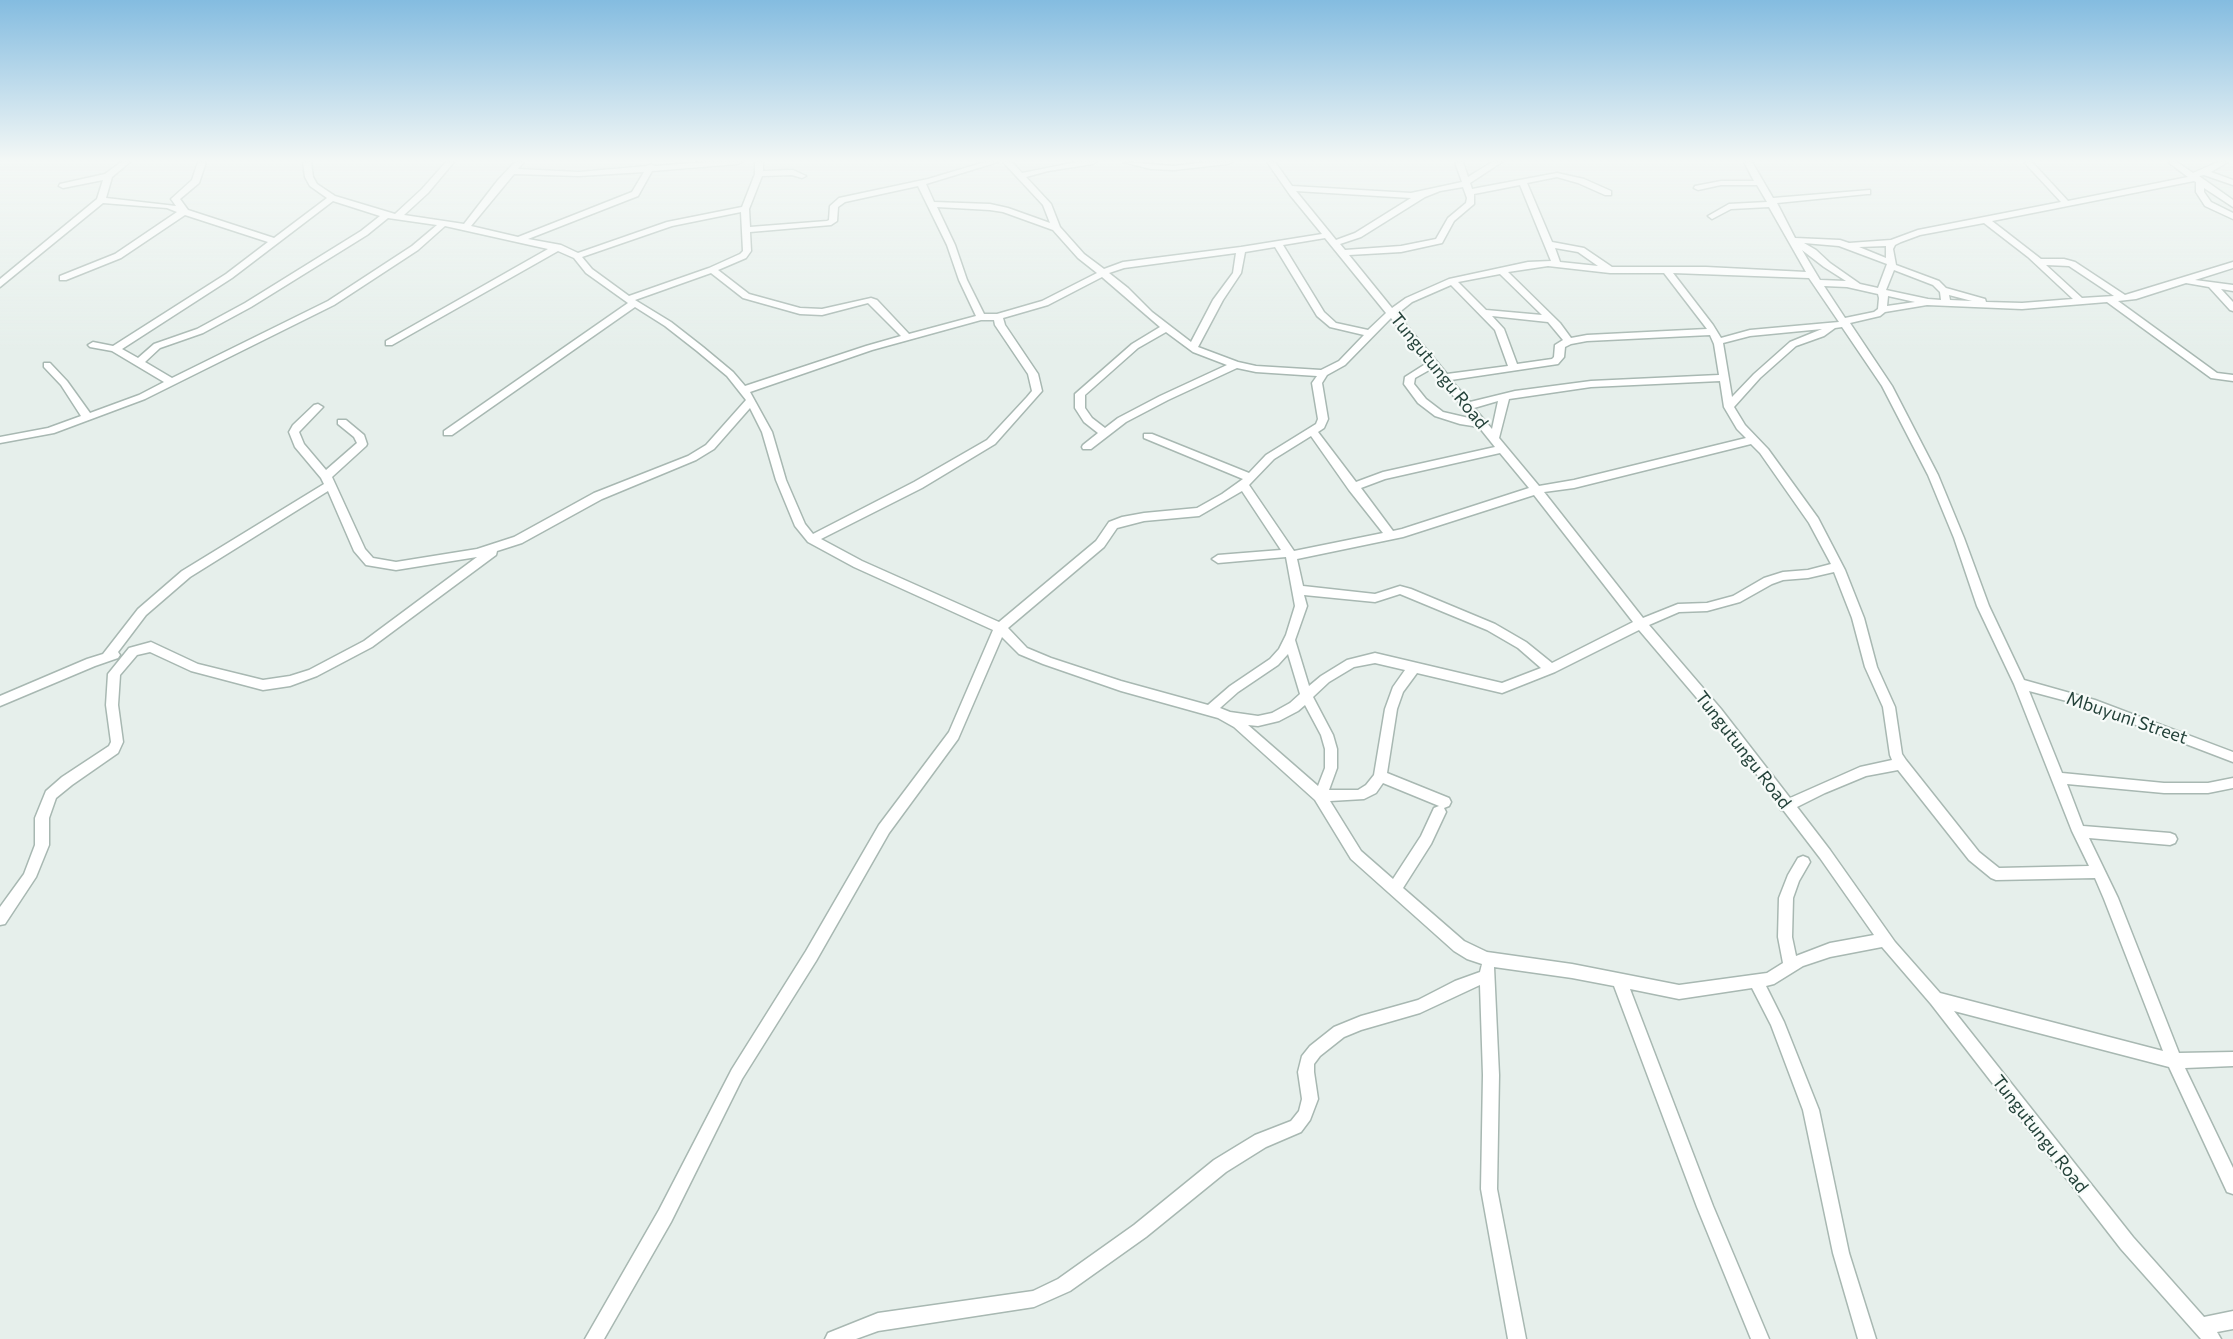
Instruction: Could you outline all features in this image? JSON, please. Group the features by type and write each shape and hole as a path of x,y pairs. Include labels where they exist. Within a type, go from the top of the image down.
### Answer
{"street":[{"path":"0,284 72,224"},
{"path":"63,278 118,256 167,224"},
{"path":"222,224 274,241"},
{"path":"115,349 229,276 296,224"},
{"path":"140,362 157,346 200,331 248,305 378,224"},
{"path":"519,239 556,224"},
{"path":"577,256 669,224"},
{"path":"448,433 632,301 743,256 747,251 745,224"},
{"path":"745,230 810,224"},
{"path":"942,224 981,317"},
{"path":"1045,224 1056,228"},
{"path":"1055,224 1102,274 1125,290 1149,314 1193,348 1236,365 1256,369 1323,373 1342,363 1370,333 1408,300 1452,281 1528,265 1557,264 1610,270 1815,279 1860,286 1928,302 1995,306 2124,298 2185,282 2233,265"},
{"name":"Tungutungu Road","path":"1319,224 1536,490 1641,624 1717,713 1825,854 1885,940 1936,999 2127,1244 2212,1339"},
{"path":"1335,244 1358,235 1375,224"},
{"path":"318,407 299,424 294,432 295,437 298,445 328,480 360,551 370,562 396,566 416,565 497,549 598,496 692,458 710,447 748,395 835,358 981,317 998,317 1045,303 1123,265 1278,244 1335,244 1401,249 1436,243 1448,224"},
{"path":"1541,224 1557,264"},
{"path":"1784,224 1841,323 1887,386 1933,475 1959,538 1983,606 2020,684 2079,831 2111,898 2174,1061 2233,1186"},
{"path":"1794,241 1819,240 1848,245 1892,243 1918,232 1961,224"},
{"path":"1992,224 2081,302"},
{"path":"0,440 41,434 123,406 331,303 415,248 442,225 466,226 558,247 577,256 589,271 616,292 684,336 730,374 748,395 767,432 781,480 800,526 812,539 858,564 1000,628 1023,651 1121,686 1209,710 1238,723 1320,796 1356,855 1487,968 1491,1075 1489,1189 1517,1339"},
{"path":"1794,241 1860,286"},
{"path":"1882,310 1884,298 1881,291 1891,264 1889,249 1892,243"},
{"path":"1278,244 1320,314 1333,325 1370,333"},
{"path":"1549,244 1581,250 1610,270"},
{"path":"1848,245 1928,279 1943,290 1995,306"},
{"path":"389,343 558,247"},
{"path":"1193,348 1218,300 1237,273 1241,250"},
{"path":"2038,262 2072,264 2124,298"},
{"path":"712,270 746,296 800,311 822,312 867,300 873,302 906,337"},
{"path":"1502,271 1551,319 1569,341"},
{"path":"1668,271 1682,287 1715,337 1722,355 1729,407 1741,427 1786,480 1814,521 1838,567 1858,618 1871,667 1889,707 1896,755 1901,764 1967,848 1990,871 1996,874 2099,872"},
{"path":"1452,281 1499,329 1514,369"},
{"path":"2185,282 2233,288"},
{"path":"2212,285 2233,308"},
{"path":"1943,290 1946,303"},
{"path":"2109,299 2214,376 2233,378"},
{"path":"1443,378 1554,362 1559,357 1560,345 1587,338 1715,337 1841,323 1877,314 1882,310 1928,302"},
{"path":"1485,313 1551,319"},
{"path":"812,539 918,485 991,442 1038,391 1033,374 1000,326 998,317"},
{"path":"1729,407 1757,376 1793,344 1821,334 1841,323"},
{"path":"1106,433 1088,420 1080,408 1080,394 1135,346 1167,327"},
{"path":"93,345 115,349 171,382"},
{"path":"1432,364 1410,378 1409,384 1422,401 1439,414 1460,421 1482,424"},
{"path":"47,365 64,383 88,418"},
{"path":"1087,447 1122,420 1236,365"},
{"path":"595,1339 665,1216 737,1074 811,956 884,829 954,735 1000,628 1100,544 1113,525 1144,517 1199,512 1246,481 1270,457 1313,432 1323,419 1317,383 1323,373"},
{"path":"1467,406 1503,397 1591,384 1724,378"},
{"path":"1353,488 1383,477 1498,444 1503,397"},
{"path":"108,656 142,612 186,574 328,480 362,444 359,435 342,422"},
{"path":"1313,432 1391,536"},
{"path":"1148,436 1246,481 1290,554 1300,590 1301,606 1289,640 1274,662 1234,689 1209,710"},
{"path":"1218,559 1290,554 1391,536 1429,526 1536,490 1574,484 1754,440"},
{"path":"0,701 108,656 151,647 195,668 262,685 290,681 313,673 368,644 497,549"},
{"path":"1227,717 1267,720 1294,707 1325,679 1359,659 1375,658 1415,666 1502,688 1551,669 1617,634 1678,608 1707,607 1736,598 1782,576 1808,574 1838,567"},
{"path":"1300,590 1375,598 1400,590 1411,593 1491,627 1522,645 1551,669"},
{"path":"1289,640 1307,697 1327,735 1331,749 1331,768 1320,796"},
{"path":"0,919 29,877 42,845 42,818 51,795 67,781 114,749 117,742 112,705 114,674 133,651"},
{"path":"1320,796 1359,795 1371,789 1380,776 1391,709 1397,690 1415,666"},
{"name":"Mbuyuni Street","path":"2020,684 2102,707 2233,757"},
{"path":"1786,806 1865,771 1901,764"},
{"path":"1380,776 1441,807 1426,840 1394,889"},
{"path":"2057,778 2164,788 2208,788 2233,783"},
{"path":"2079,831 2170,839"},
{"path":"1791,966 1785,937 1786,898 1792,879 1803,862"},
{"path":"834,1339 878,1322 1034,1299 1064,1286 1140,1231 1220,1166 1261,1141 1296,1127 1305,1115 1310,1099 1306,1072 1308,1061 1315,1051 1339,1032 1361,1023 1420,1006 1460,986 1487,968 1572,970 1679,992 1769,979 1799,961 1830,951 1885,940"},
{"path":"1756,981 1778,1022 1811,1110 1840,1253 1867,1339"},
{"path":"1621,985 1705,1207 1760,1339"},
{"path":"1936,999 2174,1061 2233,1059"},
{"path":"2201,1326 2233,1320"}]}
